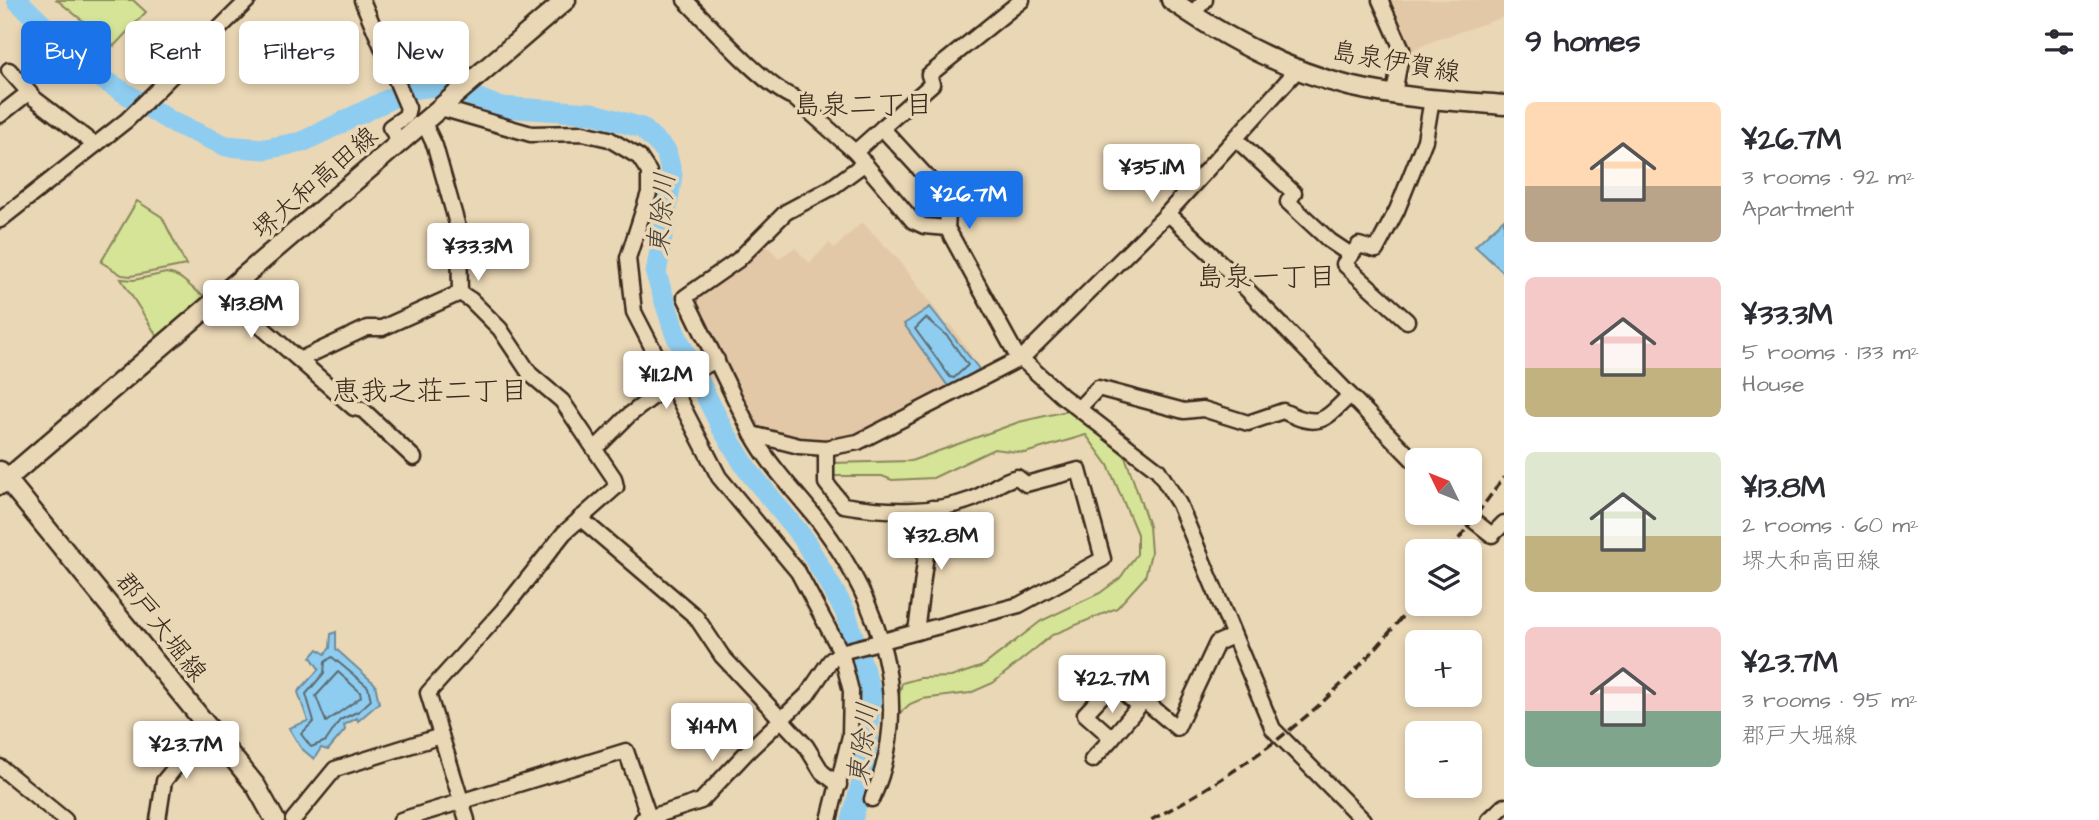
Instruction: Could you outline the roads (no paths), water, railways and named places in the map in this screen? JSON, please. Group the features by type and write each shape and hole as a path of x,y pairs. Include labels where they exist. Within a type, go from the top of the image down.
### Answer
{"main road":[{"name":"堺大和高田線","path":"2,478 225,295 566,0"},
{"name":"島泉伊賀線","path":"1171,0 1240,43 1348,86 1432,99 1504,105"},
{"name":"郡戸大堀線","path":"2,478 256,786 275,820"}],"street":[{"path":"0,220 127,120 248,0"},
{"path":"362,0 408,108 406,116 390,127 401,143"},
{"path":"685,0 760,75 783,93 793,97 860,157 913,221 924,226 947,228"},
{"path":"872,799 887,755 892,698 880,638 834,543 765,458 685,297 738,260 786,212 831,188 882,128 932,84 929,75 1022,0"},
{"path":"1192,14 1205,0"},
{"path":"1380,0 1402,49 1394,94"},
{"path":"752,434 799,446 826,448 858,442 1023,357 1165,216 1298,68"},
{"path":"9,70 28,93 95,145"},
{"path":"0,115 28,93"},
{"path":"1407,321 1344,264 1359,245 1376,250 1397,210 1425,140 1432,99"},
{"path":"444,105 531,134 583,133 609,139 639,157 649,172 649,193 628,258 634,313 719,477 798,572 841,652 851,691 850,736 829,820"},
{"path":"425,122 435,146 459,231 460,293"},
{"path":"882,128 949,201 947,228 1016,354 1023,357 1062,396 1158,470 1169,485 1273,729 1363,820"},
{"path":"1236,139 1294,193 1288,202 1330,241 1351,254"},
{"path":"1165,216 1172,217 1224,265 1405,452"},
{"path":"300,359 367,328 382,328 460,293"},
{"path":"460,293 471,300 500,329 530,374 562,401 596,449 614,478 616,487 565,533 503,610 428,694 467,820"},
{"path":"225,295 354,408 363,410 414,458"},
{"path":"596,449 628,416 671,383 715,361"},
{"path":"1079,408 1098,388 1184,411 1203,409 1248,423 1283,411 1303,421 1317,422 1327,418 1350,395"},
{"path":"401,820 626,751 647,819 701,801 747,751 807,695 830,661 841,652 880,638 916,632 1019,605 1103,559 1079,470 1026,484 1017,477 1001,481 976,498 944,508 863,508 843,505 826,483 826,448"},
{"path":"916,632 932,508"},
{"path":"580,519 696,618 722,656 806,746 822,772 839,785"},
{"path":"1479,525 1492,535 1504,523"},
{"path":"1112,738 1085,714 1114,683 1133,701 1144,700 1177,728 1217,642 1233,636"},
{"path":"1092,760 1144,700"},
{"path":"158,820 164,781 192,747 212,732"},
{"path":"293,820 335,769 441,736"},
{"path":"0,767 65,820"},
{"path":"1489,820 1504,806"}],"water":[{"path":"1504,219 1504,273 1475,246"},
{"path":"930,307 979,369 950,389 904,324"},
{"path":"336,632 336,649 375,684 379,703 358,721 357,718 344,725 345,730 328,750 321,748 314,759 301,748 289,728 308,721 298,692 319,669 311,657 318,649 325,654 330,648 331,634"}],"waterway":[{"name":"東除川","path":"17,0 91,72 172,122 226,146 265,149 302,142 410,89 444,85 499,107 592,113 642,128 666,151 672,175 656,274 675,333 722,428 747,469 803,538 845,611 871,693 864,774 852,820"}],"railway":[{"path":"1459,539 1504,477"},
{"path":"1151,820 1228,775 1297,724 1361,665 1405,613"}],"district":[{"name":"島泉二丁目","path":"863,105"},
{"name":"島泉一丁目","path":"1266,277"},
{"name":"恵我之荘二丁目","path":"430,391"}]}
